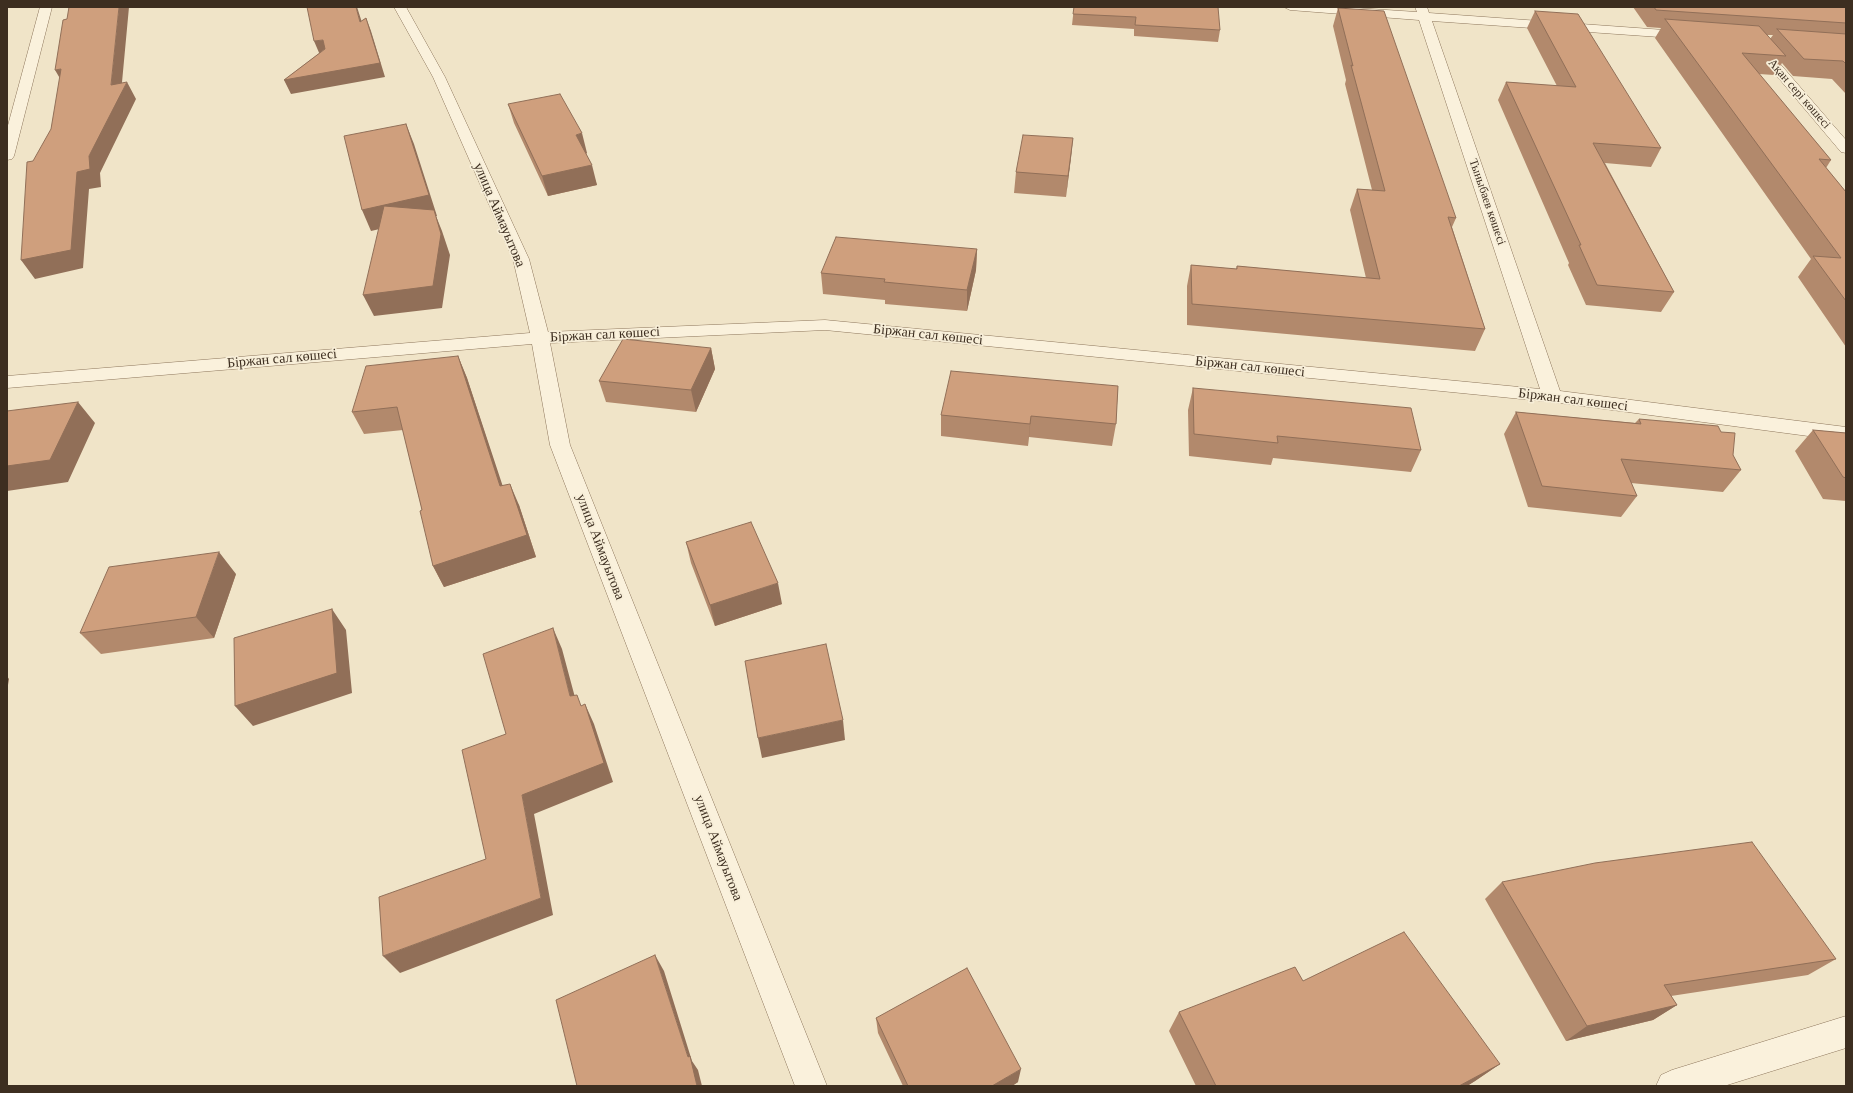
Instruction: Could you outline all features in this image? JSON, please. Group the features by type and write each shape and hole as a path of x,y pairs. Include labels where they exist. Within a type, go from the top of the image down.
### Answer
{"street":[{"path":"7,156 46,7"},
{"name":"улица Аймауытова","path":"400,7 439,77 521,259 540,338 560,445 811,1086"},
{"path":"1290,7 1423,12 1697,36"},
{"name":"Тыныбаев көшесі","path":"1423,12 1552,396"},
{"name":"Ақан сері көшесі","path":"1768,40 1752,39 1846,148"},
{"name":"Біржан сал көшесі","path":"7,382 540,338 825,325 1552,396 1846,434"},
{"path":"1672,1086 1846,1032"}],"building":[{"path":"69,7 119,7 111,85 127,82 89,156 90,169 77,172 71,250 21,260 27,162 33,161 51,129 61,69 55,70 63,20 67,19"},
{"path":"307,7 356,7 360,22 366,18 380,63 284,80 325,49 323,40 314,41"},
{"path":"1074,7 1218,7 1220,30 1135,25 1136,17 1073,14"},
{"path":"1654,7 1846,7 1846,23 1656,10"},
{"path":"1338,8 1384,11 1456,218 1448,217 1485,329 1192,304 1191,265 1237,269 1237,266 1380,279 1357,189 1385,191 1351,65 1353,66"},
{"path":"1535,11 1578,14 1661,148 1593,143 1674,292 1597,285 1579,245 1581,245 1506,82 1576,87"},
{"path":"1665,19 1759,26 1786,56 1742,53 1831,160 1819,159 1846,192 1846,301 1813,256 1841,258"},
{"path":"1777,29 1846,34 1846,64 1843,61 1804,59"},
{"path":"560,94 582,133 576,135 592,165 542,176 508,104"},
{"path":"406,124 429,195 362,210 344,136"},
{"path":"1023,135 1073,138 1068,176 1016,172"},
{"path":"384,206 434,210 441,234 433,286 363,295"},
{"path":"836,237 977,249 967,290 884,282 885,279 821,273"},
{"path":"623,339 711,348 691,390 599,381"},
{"path":"458,356 500,486 510,484 527,535 433,566 420,511 422,510 397,407 352,412 366,366"},
{"path":"951,371 1118,386 1116,424 1031,416 1030,424 941,415"},
{"path":"1193,388 1411,408 1421,450 1277,436 1278,443 1194,434"},
{"path":"78,402 50,460 7,466 7,411"},
{"path":"1516,412 1641,424 1639,419 1718,426 1721,432 1735,433 1733,455 1741,470 1621,459 1637,496 1542,486"},
{"path":"1813,430 1846,433 1846,478 1843,477"},
{"path":"751,522 778,583 710,605 686,542"},
{"path":"219,552 196,617 80,633 109,567"},
{"path":"332,609 337,673 235,706 234,638"},
{"path":"553,628 570,696 577,695 581,706 585,704 604,763 522,795 541,898 383,956 379,897 486,859 462,750 506,734 483,654"},
{"path":"826,644 843,720 758,738 745,661"},
{"path":"1752,842 1836,959 1664,985 1677,1005 1587,1026 1502,882 1595,863"},
{"path":"1404,932 1500,1064 1459,1086 1216,1086 1179,1012 1295,967 1303,981"},
{"path":"655,955 688,1057 690,1056 697,1086 577,1086 556,1000"},
{"path":"967,968 1021,1069 992,1086 908,1086 876,1018"}]}
